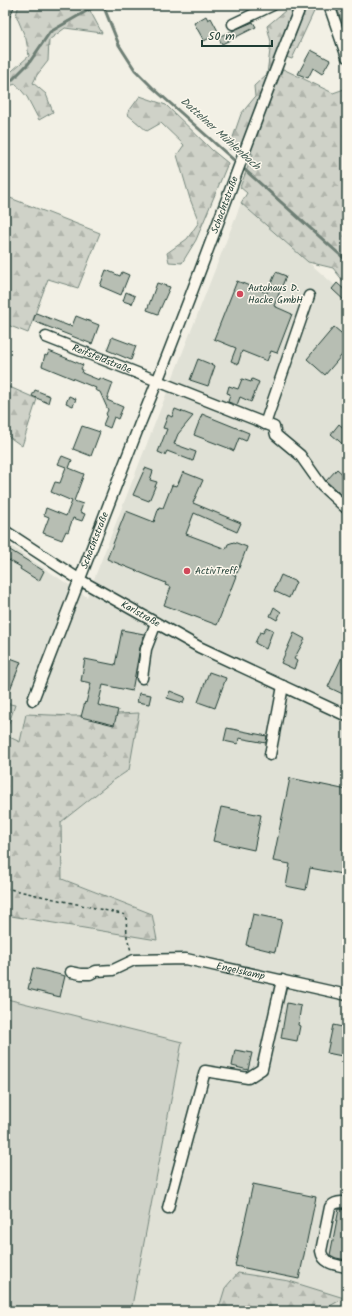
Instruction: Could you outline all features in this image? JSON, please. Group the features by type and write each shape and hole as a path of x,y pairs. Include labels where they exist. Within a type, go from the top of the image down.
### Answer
{"street":[{"path":"233,24 273,5"},
{"name":"Schachtstraße","path":"33,700 139,426 158,381 230,193 268,88 301,5"},
{"path":"329,5 347,57"},
{"path":"269,426 309,296"},
{"name":"Reifsfeldstraße","path":"46,337 158,381"},
{"path":"158,381 269,426 276,435 300,455 322,486 347,509"},
{"name":"Karlstraße","path":"5,531 80,580 199,647 347,716"},
{"path":"142,678 146,650 156,623"},
{"path":"270,755 283,686"},
{"name":"Engelskamp","path":"134,960 186,959 347,995"},
{"path":"71,972 90,974 96,971 113,970 134,960"},
{"path":"168,1208 205,1071 248,1078 262,1069 282,980"},
{"path":"347,1203 336,1202 330,1207 321,1251 322,1256 326,1261 347,1267"}],"path":[{"path":"5,888 126,915 127,937 134,960"}],"shaded area":[{"path":"241,203 347,296 347,1311 131,1311 182,1042 7,999 5,1007 5,915 156,939 132,906 62,879 61,822 129,770 74,716 26,715 20,743 5,735 15,705 5,703 5,542 87,597"}],"green space":[{"path":"19,5 87,5 102,33 65,28 49,40 48,61 37,75 33,83 46,94 53,112 39,120 27,97 16,84 5,87 5,77 29,56 26,39 16,15"},
{"path":"292,5 317,5 292,59 286,57 281,68 333,93 347,88 347,286 333,268 308,262 241,203 247,193 240,187 253,154 229,149 241,114 255,97 254,86 267,74 271,42 267,26"},
{"path":"336,5 347,5 347,34"},
{"path":"140,96 166,105 212,150 228,163 196,240 182,263 169,262 167,253 187,239 199,222 190,199 177,155 184,145 161,123 147,131 127,114"},
{"path":"5,196 100,233 78,288 48,279 28,333 5,324"},
{"path":"5,385 37,399 22,446 5,434"},
{"path":"5,703 15,705 5,735"},
{"path":"139,713 129,770 61,822 62,879 152,914 157,940 5,915 5,735 20,742 26,714 74,716"},
{"path":"7,999 182,1042 131,1311 5,1311 5,1007"},
{"path":"238,1273 289,1281 344,1298 321,1311 218,1311 225,1288"}],"building":[{"path":"5,5 15,5 5,27"},
{"path":"206,16 208,20 211,18 219,33 204,41 194,23"},
{"path":"253,22 256,27 222,44 218,37"},
{"path":"311,50 330,60 322,74 313,68 308,78 298,74"},
{"path":"106,270 120,276 122,272 129,275 121,295 100,286"},
{"path":"276,272 286,276 274,306 292,314 277,353 271,351 267,361 242,351 238,364 231,361 236,348 214,339 237,281 267,293"},
{"path":"157,283 170,287 158,314 147,310"},
{"path":"337,283 347,292 347,303 332,289"},
{"path":"126,292 135,296 132,304 123,301"},
{"path":"36,313 69,326 72,326 76,316 99,325 92,344 33,321"},
{"path":"334,327 347,338 347,349 325,375 307,359"},
{"path":"112,337 136,346 131,360 107,350"},
{"path":"49,351 83,365 81,369 83,370 82,373 99,380 100,378 113,383 107,400 123,407 118,419 114,417 110,428 103,425 108,410 100,392 95,390 96,388 42,366 45,355 47,356"},
{"path":"198,359 215,366 208,386 190,380"},
{"path":"242,379 251,382 252,379 259,382 251,402 240,397 237,405 228,402 230,394 227,393 229,386 238,389"},
{"path":"35,390 50,396 48,403 32,396"},
{"path":"69,396 76,399 73,406 66,403"},
{"path":"175,409 193,416 178,434 174,444 196,452 193,461 167,451 165,455 158,452 167,429 163,428 168,415 172,417"},
{"path":"202,414 249,433 246,441 239,438 234,451 194,435"},
{"path":"339,424 347,431 347,448 331,434"},
{"path":"82,426 100,432 91,456 73,449"},
{"path":"62,456 72,460 69,468 84,474 74,501 83,504 80,512 85,514 82,521 73,518 68,532 66,531 62,540 43,533 49,517 44,515 46,508 66,516 72,501 51,492 55,482 60,483 66,467 58,464"},
{"path":"145,468 153,471 150,480 157,482 149,501 133,495"},
{"path":"337,469 347,478 347,500 326,481"},
{"name":"ActivTreff","path":"183,472 203,480 193,503 241,523 237,532 194,513 186,534 226,549 228,544 234,542 247,547 237,573 235,572 233,574 236,576 217,625 164,605 171,587 165,585 166,583 107,559 126,511 154,522 159,507 163,508 172,485 177,486"},
{"path":"5,547 44,571 39,581 20,569 21,567 5,558"},
{"path":"281,575 296,582 289,598 274,591"},
{"path":"274,607 281,612 277,620 270,616"},
{"path":"266,627 273,630 266,649 255,643 260,632 263,633"},
{"path":"122,630 144,634 132,691 103,685 98,705 118,710 114,725 81,717 91,683 81,681 85,659 115,665"},
{"path":"294,633 305,639 294,659 297,661 294,669 281,663"},
{"path":"347,646 347,672 344,679 347,680 347,696 328,687"},
{"path":"5,656 21,662 5,702"},
{"path":"209,672 226,678 215,708 198,702"},
{"path":"170,691 185,697 183,703 167,698"},
{"path":"139,693 151,695 149,704 137,702"},
{"path":"227,728 267,736 266,743 239,738 238,744 224,741"},
{"path":"290,778 347,790 347,875 310,868 306,890 286,886 290,864 273,861"},
{"path":"221,807 261,815 254,850 213,841"},
{"path":"253,914 282,920 275,952 246,945"},
{"path":"33,968 65,976 60,997 28,989"},
{"path":"287,1003 301,1006 298,1025 300,1026 297,1041 281,1038"},
{"path":"333,1025 347,1028 347,1057 327,1053"},
{"path":"235,1050 252,1053 248,1070 232,1066"},
{"path":"253,1184 316,1197 299,1279 235,1266"},
{"path":"339,1209 347,1210 347,1260 330,1255"}],"waterway":[{"path":"5,87 29,63 50,32 97,5"},
{"name":"Dattelner Mühlenbach","path":"103,5 119,45 135,70 152,87 347,261"}],"place":[{"name":"Autohaus D. Hacke GmbH","path":"240,294"},
{"name":"ActivTreff","path":"187,571"}]}
